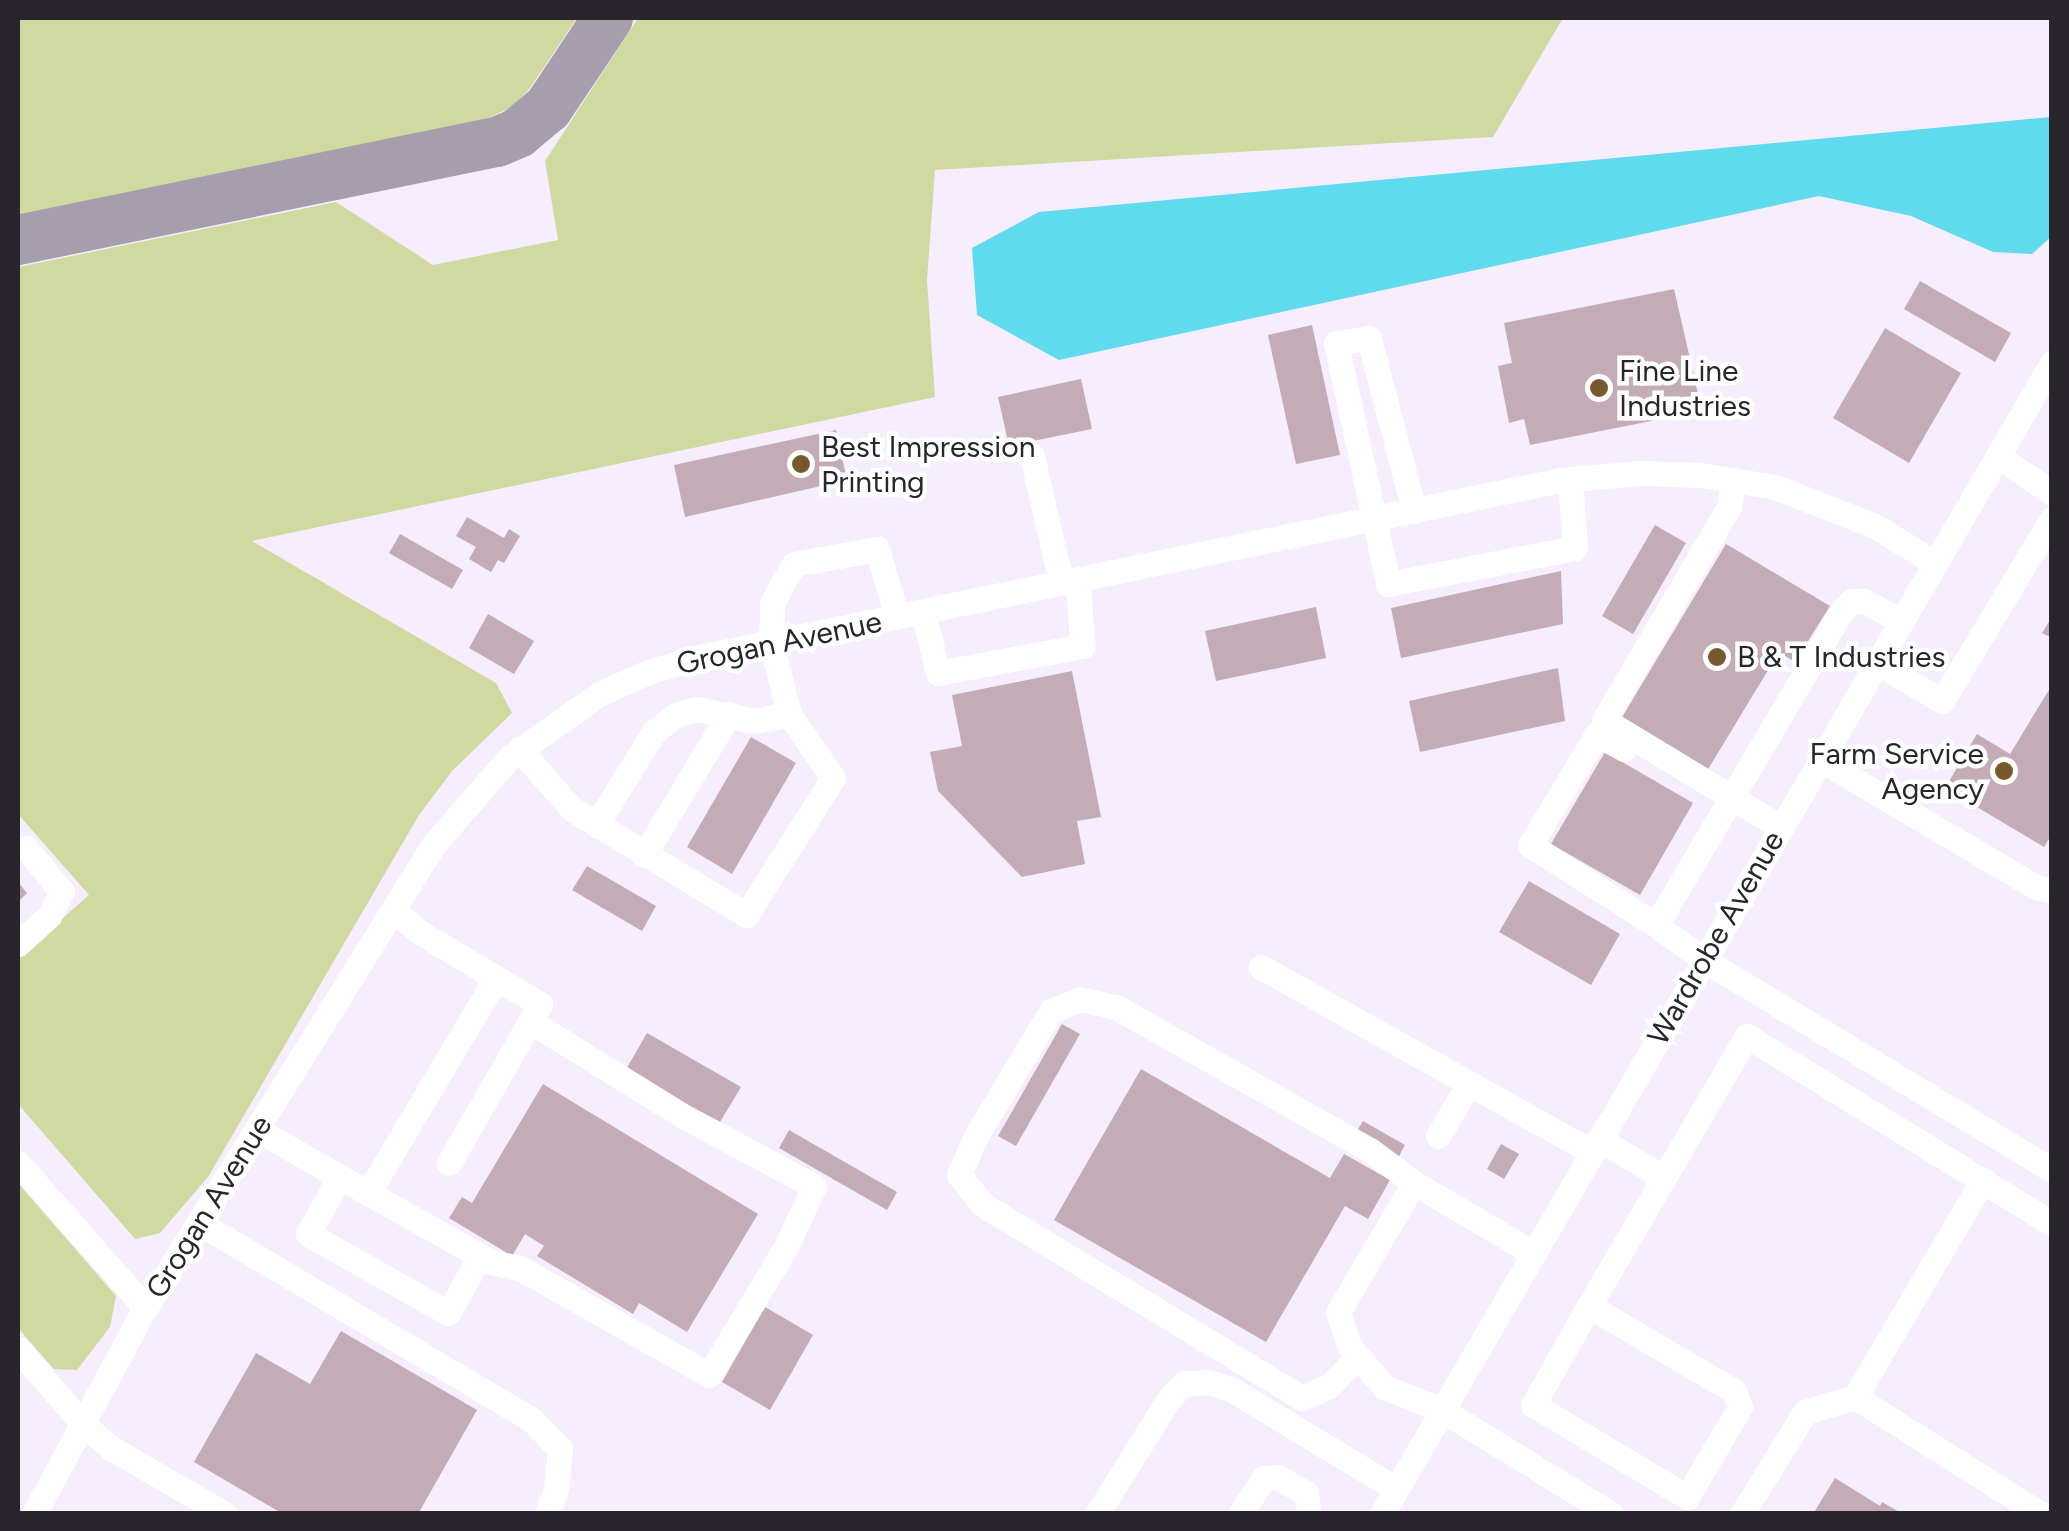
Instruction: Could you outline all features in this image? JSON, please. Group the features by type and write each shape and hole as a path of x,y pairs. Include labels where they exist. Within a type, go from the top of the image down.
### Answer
{"street":[{"path":"1414,510 1369,338 1336,343 1371,520 1388,584 1575,548 1570,480"},
{"name":"Wardrobe Avenue","path":"1382,1514 2052,363"},
{"path":"923,612 938,673 1082,646 1069,581 1032,456"},
{"path":"1998,456 2052,494"},
{"name":"Grogan Avenue","path":"34,1514 146,1308 457,813 520,749 570,711 648,672 771,642 1414,510 1570,480 1640,472 1775,487 1876,526 1935,563"},
{"path":"1732,802 1604,720 1729,507 1733,480"},
{"path":"1877,663 1942,700 2052,519"},
{"path":"520,749 572,810 746,915 833,778 789,714 771,642 772,605 794,564 877,549 898,617"},
{"path":"1656,925 1843,610 1852,601 1864,601 1901,622"},
{"path":"596,825 654,732 677,714 697,709 754,720 789,714"},
{"path":"644,855 729,714"},
{"path":"1781,827 1596,734 1530,845 1704,960 2052,1170"},
{"path":"1820,760 2036,887 2052,890"},
{"path":"18,944 49,916 62,892 26,848"},
{"path":"394,910 419,932 540,1004 448,1163"},
{"path":"1261,967 1469,1083 1662,1176"},
{"path":"368,1193 496,978"},
{"path":"1357,1358 1329,1386 1302,1398 982,1204 959,1174 976,1136 1052,1011 1080,999 1116,1008 1370,1150 1414,1183 1532,1253"},
{"path":"258,1130 480,1256 520,1268 709,1374 786,1246 814,1186 683,1116 530,1021"},
{"path":"1589,1306 1734,1391 1740,1407 1686,1497 1533,1405 1662,1176 1747,1036 2052,1224"},
{"path":"1438,1136 1469,1083"},
{"path":"18,1163 146,1308"},
{"path":"338,1178 308,1234 448,1314 480,1256"},
{"path":"1742,1514 1805,1412 1854,1398 1983,1180"},
{"path":"1414,1183 1338,1312 1357,1358 1384,1387 1442,1410 1611,1514"},
{"path":"200,1224 532,1420 560,1449 556,1490 547,1514"},
{"path":"18,1349 84,1426 111,1448 224,1514"},
{"path":"1097,1514 1170,1397 1185,1383 1209,1382 1231,1388 1396,1488"},
{"path":"1854,1398 2041,1514"},
{"path":"1240,1514 1264,1478 1277,1476 1306,1493 1309,1514"}],"green space":[{"path":"18,18 577,18 530,88 512,107 486,119 18,215"},
{"path":"638,18 1563,18 1493,137 935,170 927,280 935,397 252,541 496,683 512,713 452,771 419,815 208,1177 160,1233 135,1239 18,1104 18,958 89,895 18,814 18,267 336,202 433,265 558,240 545,161"},
{"path":"18,1183 116,1296 110,1327 77,1370 54,1369 18,1328"}],"water":[{"path":"2051,117 2051,237 2032,254 1993,252 1911,216 1819,196 1059,360 977,315 972,248 1039,212"}],"building":[{"path":"1920,281 2011,333 1995,362 1904,309"},
{"name":"Fine Line Industries","path":"1674,289 1702,411 1530,445 1524,419 1509,423 1498,366 1512,363 1504,323"},
{"path":"1312,325 1340,455 1296,464 1268,335"},
{"path":"1885,328 1961,373 1909,463 1833,418"},
{"path":"1081,379 1092,429 1009,446 998,397"},
{"path":"836,430 847,480 685,517 674,465"},
{"path":"467,517 504,538 509,529 520,536 504,563 498,560 491,572 469,559 476,547 456,536"},
{"path":"1655,525 1686,543 1633,634 1602,616"},
{"path":"400,534 463,570 452,589 389,553"},
{"name":"B & T Industries","path":"1726,544 1830,606 1795,662 1779,652 1707,771 1621,719"},
{"path":"1561,571 1563,624 1401,658 1391,608"},
{"path":"1316,607 1326,658 1216,681 1205,631"},
{"path":"488,614 534,641 514,674 469,648"},
{"path":"2052,617 2052,638 2042,633"},
{"path":"1558,668 1565,721 1420,752 1409,701"},
{"path":"1072,671 1101,817 1077,821 1085,864 1022,877 938,791 930,752 962,746 952,695"},
{"name":"Farm Service Agency","path":"2052,685 2052,834 2044,847 1945,788 1977,734 2010,754"},
{"path":"751,737 796,763 732,874 687,847"},
{"path":"1605,752 1693,803 1640,895 1551,844"},
{"path":"587,866 656,906 642,931 572,890"},
{"path":"1529,881 1620,934 1591,985 1499,932"},
{"path":"18,882 27,893 18,902"},
{"path":"1062,1024 1080,1034 1016,1146 998,1136"},
{"path":"647,1033 741,1087 717,1127 624,1073"},
{"path":"1141,1069 1330,1178 1344,1154 1390,1180 1368,1219 1345,1206 1266,1342 1054,1220"},
{"path":"543,1084 758,1214 687,1332 639,1303 633,1314 537,1256 544,1246 525,1234 512,1256 449,1218 462,1197 472,1203"},
{"path":"1363,1121 1405,1145 1398,1158 1355,1134"},
{"path":"789,1130 897,1192 887,1210 779,1148"},
{"path":"1501,1144 1519,1154 1504,1179 1487,1169"},
{"path":"765,1307 813,1335 770,1410 722,1382"},
{"path":"341,1331 477,1410 418,1514 283,1514 194,1462 256,1353 310,1384"},
{"path":"1835,1478 1880,1506 1882,1502 1903,1514 1813,1514"}],"taxiway":[{"path":"18,240 497,142 518,133 548,108 608,18"}],"place":[{"name":"Fine Line Industries","path":"1599,388"},
{"name":"Best Impression Printing","path":"801,464"},
{"name":"B & T Industries","path":"1717,657"},
{"name":"Farm Service Agency","path":"2004,771"}]}
